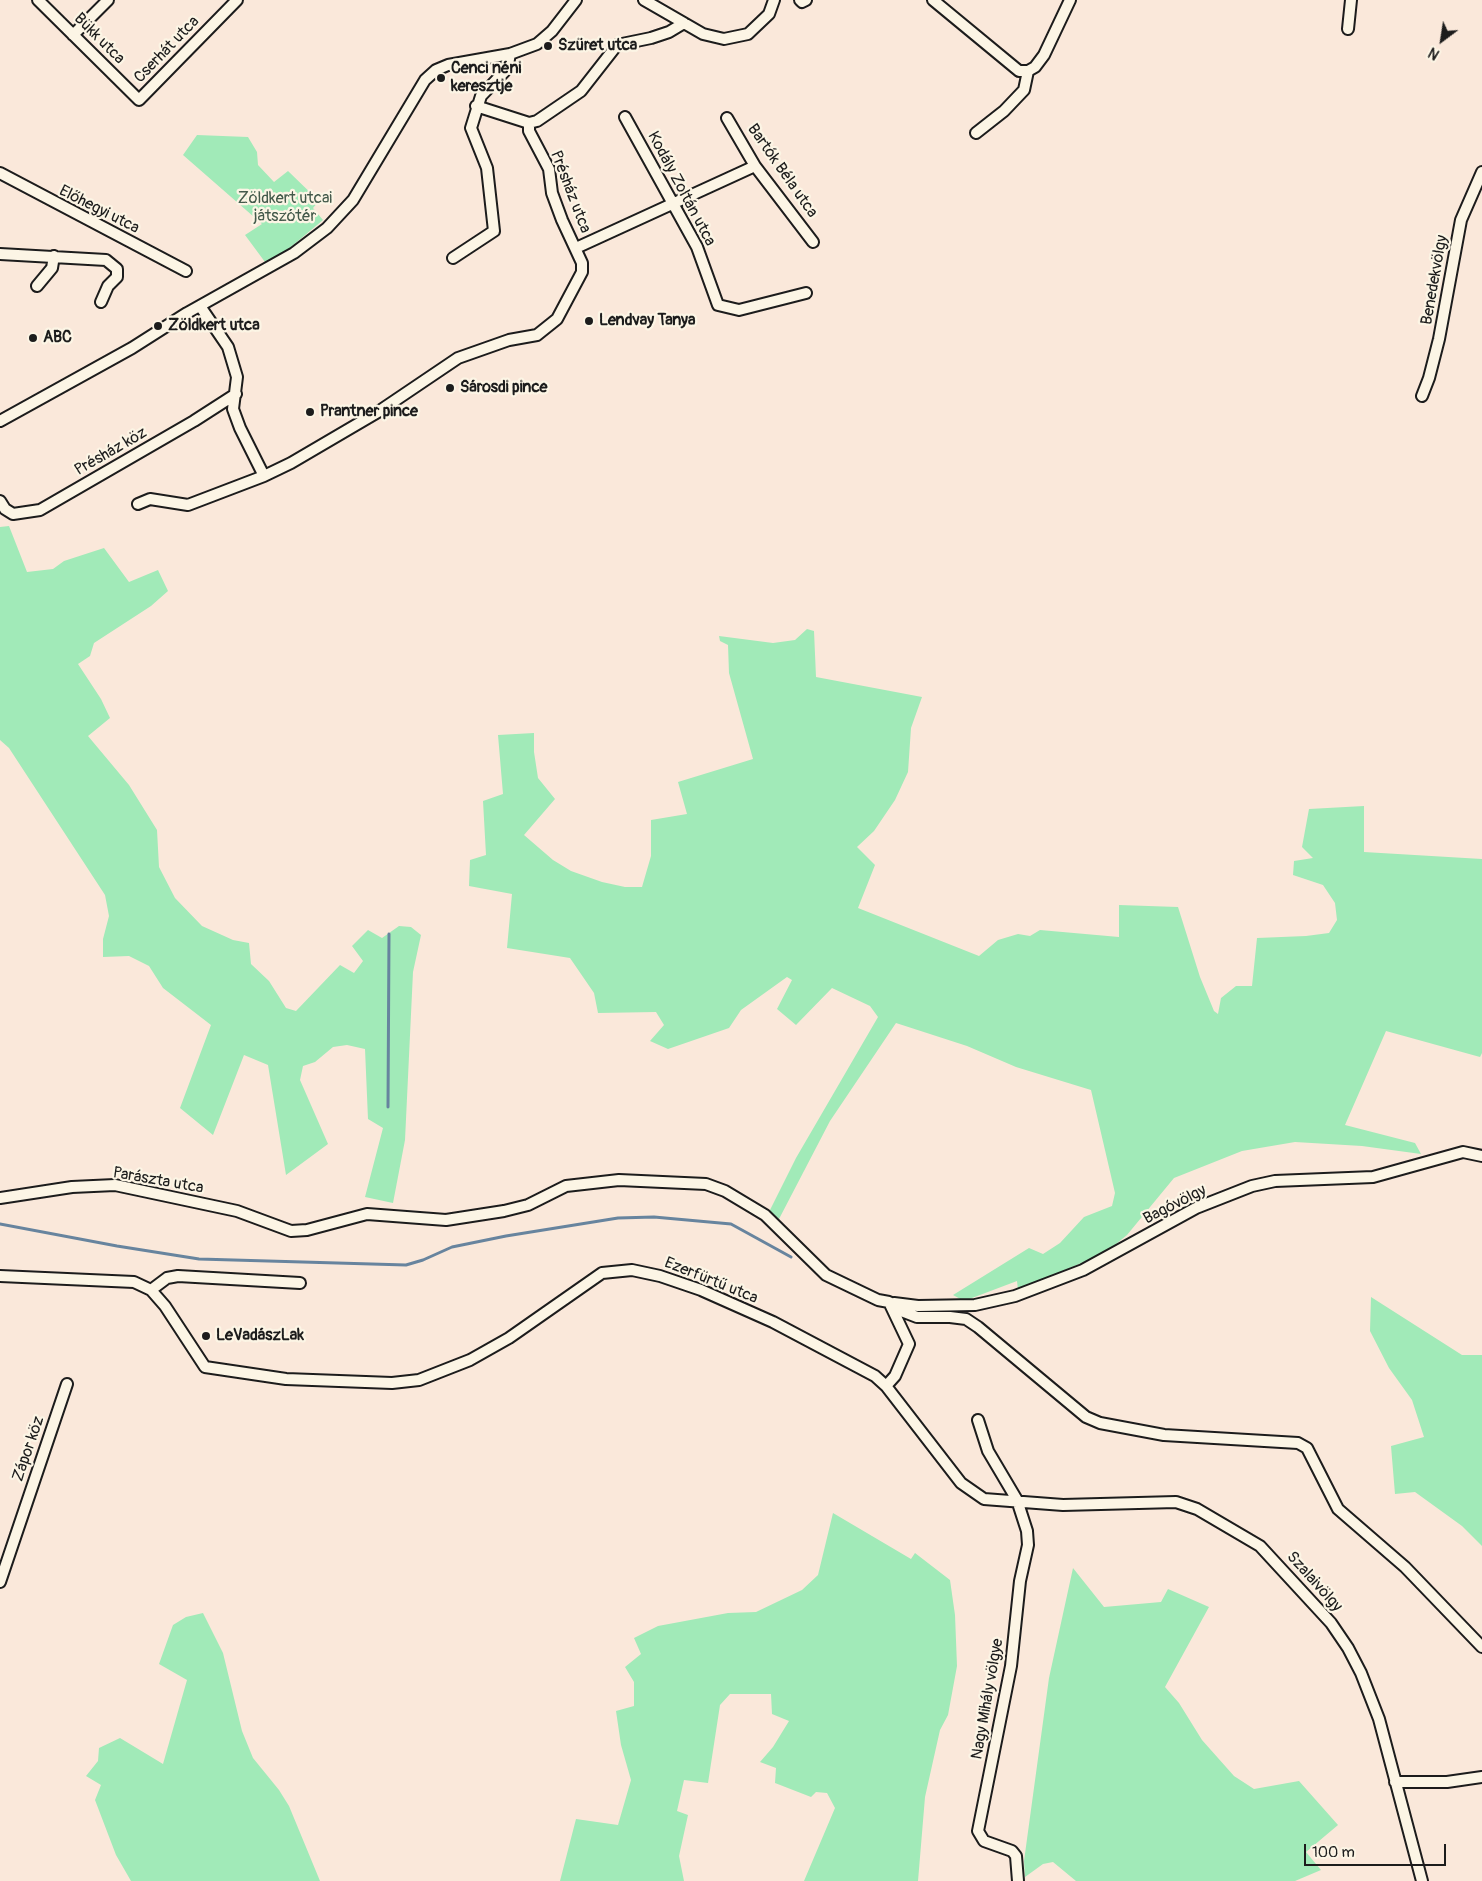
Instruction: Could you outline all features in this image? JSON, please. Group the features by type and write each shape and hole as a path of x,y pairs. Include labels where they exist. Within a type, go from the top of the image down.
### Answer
{"street":[{"name":"Bükk utca","path":"38,0 139,100"},
{"path":"73,35 108,0"},
{"name":"Cserhát utca","path":"139,100 238,0"},
{"path":"0,421 132,348 200,306 294,253 327,228 353,200 425,80 436,70 448,64 510,54 537,44 552,32 576,0"},
{"path":"644,0 714,39 739,37 748,34 769,14 774,0"},
{"path":"800,0 802,2 806,0"},
{"path":"933,0 1018,71 1035,67 1044,56 1070,0"},
{"path":"1348,29 1351,0"},
{"path":"476,106 529,123 549,114 581,91 617,44 651,38 669,32 684,24"},
{"path":"453,258 494,231 487,168 471,128 476,106 481,96 507,69 510,54"},
{"path":"976,132 1004,112 1024,90 1028,70"},
{"name":"Kodály Zoltán utca","path":"625,117 697,248 718,305 739,310 806,293"},
{"name":"Bartók Béla utca","path":"727,118 756,166 813,242"},
{"name":"Présház utca","path":"138,504 150,499 188,505 264,476 291,464 370,417 458,358 509,340 537,335 557,319 582,272 582,263 562,220 552,193 549,170 530,131 529,123"},
{"path":"576,248 756,166"},
{"name":"Benedekvölgy","path":"1422,396 1429,378 1439,339 1461,220 1482,172"},
{"name":"Előhegyi utca","path":"0,174 186,271"},
{"path":"0,254 106,260 117,269 117,277 108,286 101,302"},
{"path":"37,286 52,268 54,256"},
{"path":"200,306 228,347 237,376 233,409 240,428 264,476"},
{"name":"Présház köz","path":"0,501 4,509 13,514 40,510 194,421 236,394"},
{"name":"Bagóvölgy","path":"307,1230 366,1214 446,1220 504,1211 528,1205 566,1186 583,1184 619,1180 706,1184 725,1190 766,1215 826,1275 878,1300 918,1306 975,1305 1015,1296 1083,1270 1196,1208 1252,1186 1275,1181 1373,1177 1463,1152 1482,1156"},
{"name":"Parászta utca","path":"0,1198 72,1187 115,1185 236,1211 291,1232 307,1230"},
{"name":"Ezerfürtű utca","path":"151,1290 166,1306 206,1367 286,1379 392,1384 419,1380 463,1364 501,1343 602,1273 614,1270 632,1270 660,1276 701,1290 772,1322 875,1376 886,1386 961,1483 984,1499 1017,1500"},
{"path":"0,1276 108,1279 134,1282 151,1290 167,1278 178,1276 300,1283"},
{"path":"886,1386 895,1376 909,1344 889,1302"},
{"path":"899,1310 917,1318 950,1317 966,1319 1086,1416 1100,1423 1164,1435 1298,1443 1307,1448 1338,1509 1405,1567 1482,1647"},
{"name":"Zápor köz","path":"0,1582 67,1384"},
{"path":"978,1420 988,1451 1017,1500"},
{"name":"Szalaivölgy","path":"1017,1500 1063,1504 1176,1502 1197,1510 1260,1546 1330,1623 1348,1648 1372,1696 1422,1881"},
{"name":"Nagy Mihály völgye","path":"1017,1500 1024,1517 1028,1545 1020,1581 1005,1700 993,1761 981,1808 978,1831 984,1841 1012,1851 1016,1856 1018,1881"},
{"path":"1395,1782 1447,1782 1482,1777"}],"green space":[{"name":"Zöldkert utcai játszótér","path":"197,135 248,137 257,152 258,165 274,182 288,171 319,201 313,208 323,220 286,251 265,262 245,235 262,224 183,155"},
{"path":"9,526 27,572 53,569 64,561 104,548 129,582 158,570 168,591 151,606 94,643 90,656 78,664 101,699 110,718 88,736 129,785 157,830 159,867 175,898 202,926 233,940 249,943 251,964 269,981 286,1008 296,1011 340,965 354,973 363,961 352,946 368,930 382,938 399,926 411,927 421,935 413,972 405,1140 393,1203 365,1197 383,1128 368,1119 365,1049 347,1045 333,1047 315,1062 303,1066 300,1080 328,1144 286,1175 268,1065 244,1055 213,1135 180,1108 211,1025 163,988 149,966 129,956 103,957 103,939 109,916 105,895 9,748 0,740 0,527"},
{"path":"807,629 814,631 816,677 922,697 911,728 908,772 895,800 874,831 857,847 875,865 858,908 979,956 998,940 1018,934 1030,936 1040,930 1119,937 1119,905 1178,907 1200,977 1214,1011 1218,1014 1221,998 1236,986 1252,986 1257,938 1329,933 1337,920 1335,903 1323,885 1293,875 1294,861 1313,858 1302,847 1309,809 1364,806 1364,852 1482,859 1482,1053 1480,1057 1386,1031 1345,1125 1415,1143 1421,1154 1362,1146 1295,1142 1242,1151 1174,1178 1127,1235 1105,1253 1018,1290 1017,1281 964,1301 953,1295 1029,1248 1043,1254 1060,1243 1084,1217 1112,1206 1115,1193 1091,1090 1016,1067 967,1046 896,1023 830,1121 779,1219 769,1212 796,1158 878,1017 870,1006 832,988 796,1025 777,1009 792,980 787,977 741,1010 729,1028 668,1049 650,1041 664,1025 656,1012 598,1013 594,993 570,958 507,948 512,894 469,886 470,860 486,855 483,801 503,794 498,735 534,733 534,752 538,778 555,799 524,835 553,860 571,871 602,882 625,887 642,887 651,856 651,820 687,814 678,782 753,759 729,673 728,645 720,641 719,636 773,643 795,640"},
{"path":"1371,1297 1462,1355 1482,1355 1482,1546 1462,1526 1415,1492 1395,1494 1391,1446 1424,1437 1412,1400 1389,1368 1370,1331"},
{"path":"833,1513 911,1559 915,1553 950,1580 955,1615 957,1666 948,1715 940,1730 925,1797 918,1881 804,1881 835,1808 827,1793 816,1792 811,1797 775,1783 776,1768 760,1762 773,1747 789,1721 772,1714 771,1694 730,1694 720,1705 708,1783 684,1780 677,1811 688,1815 679,1856 684,1881 560,1881 576,1819 618,1825 631,1780 621,1745 616,1711 634,1706 634,1682 625,1667 641,1654 634,1638 658,1626 728,1613 756,1612 802,1590 818,1575"},
{"path":"1073,1568 1104,1607 1161,1602 1168,1589 1209,1607 1165,1687 1179,1703 1202,1740 1234,1776 1254,1789 1299,1781 1338,1825 1306,1852 1321,1870 1295,1881 1076,1881 1053,1862 1043,1864 1025,1877 1024,1861 1049,1678"},
{"path":"203,1613 223,1653 242,1731 253,1758 279,1790 289,1806 320,1881 131,1881 116,1855 95,1800 101,1785 86,1776 98,1761 99,1748 120,1738 163,1764 187,1680 159,1664 173,1625 186,1617"}],"waterway":[{"path":"388,1107 389,934"},
{"path":"0,1224 199,1259 406,1265 423,1260 452,1247 506,1236 618,1218 654,1217 731,1224 791,1257"}],"place":[{"name":"Szüret utca","path":"548,46"},
{"name":"Cenci néni keresztje","path":"441,78"},
{"name":"Lendvay Tanya","path":"589,321"},
{"name":"Zöldkert utca","path":"158,326"},
{"name":"ABC","path":"33,338"},
{"name":"Sárosdi pince","path":"450,388"},
{"name":"Prantner pince","path":"310,412"},
{"name":"LeVadászLak","path":"206,1336"}]}
